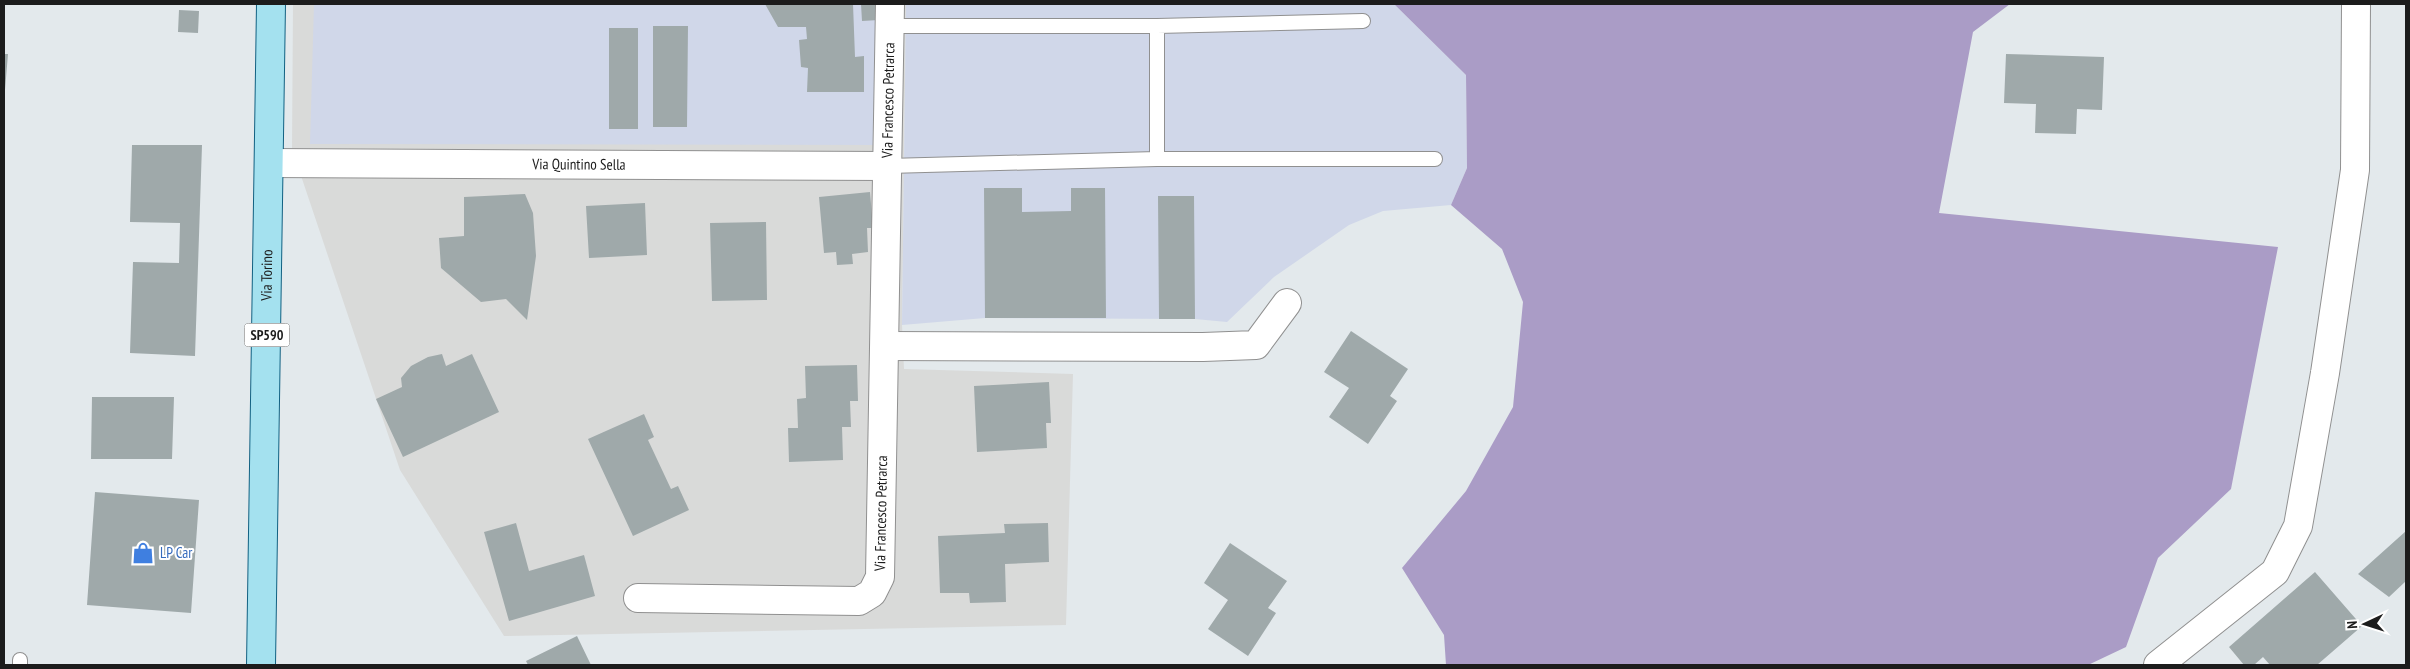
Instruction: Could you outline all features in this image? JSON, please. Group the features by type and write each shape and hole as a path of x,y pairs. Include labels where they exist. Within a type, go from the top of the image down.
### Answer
{"main road":[{"name":"Via Torino","path":"261,665 272,4"}],"street":[{"path":"2158,665 2275,572 2298,526 2325,373 2355,170 2356,4"},
{"name":"Via Francesco Petrarca","path":"638,598 859,601 872,593 880,577 890,15"},
{"name":"Via Quintino Sella","path":"270,163 888,166"},
{"path":"884,346 1203,348 1256,345 1287,303"}],"lane":[{"path":"890,15 1157,26 1363,21"},
{"path":"1157,26 1157,159"},
{"path":"888,166 1157,159 1435,159"}],"shaded area":[{"path":"293,4 906,4 902,325 904,369 1073,374 1066,625 504,636 400,470 292,149"},
{"path":"314,4 880,4 881,145 310,144"},
{"path":"906,4 1394,4 1466,75 1467,168 1451,205 1383,211 1349,225 1274,277 1227,322 1195,319 985,318 902,325"},
{"path":"1394,4 2010,4 1973,32 1939,213 2278,247 2231,489 2158,558 2126,647 2088,665 1446,665 1444,635 1402,568 1466,491 1513,407 1523,302 1502,249 1451,205 1467,168 1466,75"}],"building":[{"path":"765,4 853,4 855,57 864,56 864,92 807,92 808,68 801,67 799,40 807,39 806,27 778,27"},
{"path":"861,4 879,4 879,20 862,21"},
{"path":"179,10 199,11 198,33 178,32"},
{"path":"653,26 688,26 687,127 653,127"},
{"path":"609,28 638,28 638,129 609,129"},
{"path":"4,54 8,54 5,90 4,90"},
{"path":"2006,54 2104,57 2102,110 2077,109 2076,134 2035,133 2036,104 2004,103"},
{"path":"132,145 202,145 195,356 130,353 133,262 179,263 180,223 130,222"},
{"path":"984,188 1022,188 1022,212 1071,211 1071,188 1105,188 1106,318 985,318"},
{"path":"870,192 873,228 867,228 868,252 852,254 853,264 837,265 836,252 824,253 819,197"},
{"path":"525,194 533,213 536,256 527,320 506,299 481,302 441,268 439,238 464,236 464,197"},
{"path":"1158,196 1194,196 1195,319 1159,319"},
{"path":"645,203 647,255 589,258 586,206"},
{"path":"766,222 767,300 712,301 710,223"},
{"path":"1351,331 1408,369 1390,396 1397,401 1368,444 1329,417 1349,388 1324,372"},
{"path":"442,354 446,366 472,354 499,412 403,457 376,399 402,387 401,378 411,366 428,357"},
{"path":"857,365 858,401 850,401 851,427 842,427 843,460 789,462 788,428 798,428 797,399 806,398 805,366"},
{"path":"1049,382 1051,423 1046,423 1047,448 977,452 974,386"},
{"path":"92,397 174,397 172,459 91,459"},
{"path":"644,414 654,437 648,440 671,489 678,486 689,510 633,536 588,439"},
{"name":"LP Car","path":"95,492 199,500 191,613 87,605"},
{"path":"516,523 529,571 584,555 595,596 509,621 484,532"},
{"path":"1048,523 1049,562 1005,564 1006,602 970,603 969,593 940,593 938,536 1005,533 1004,524"},
{"path":"2406,531 2406,581 2389,597 2358,574"},
{"path":"1230,543 1287,581 1268,608 1276,613 1248,656 1208,629 1228,600 1204,583"},
{"path":"2315,572 2362,626 2317,665 2270,665 2263,657 2254,665 2244,665 2229,647"},
{"path":"577,636 591,665 528,665 526,661"}],"place":[{"name":"LP Car","path":"143,553"}]}
